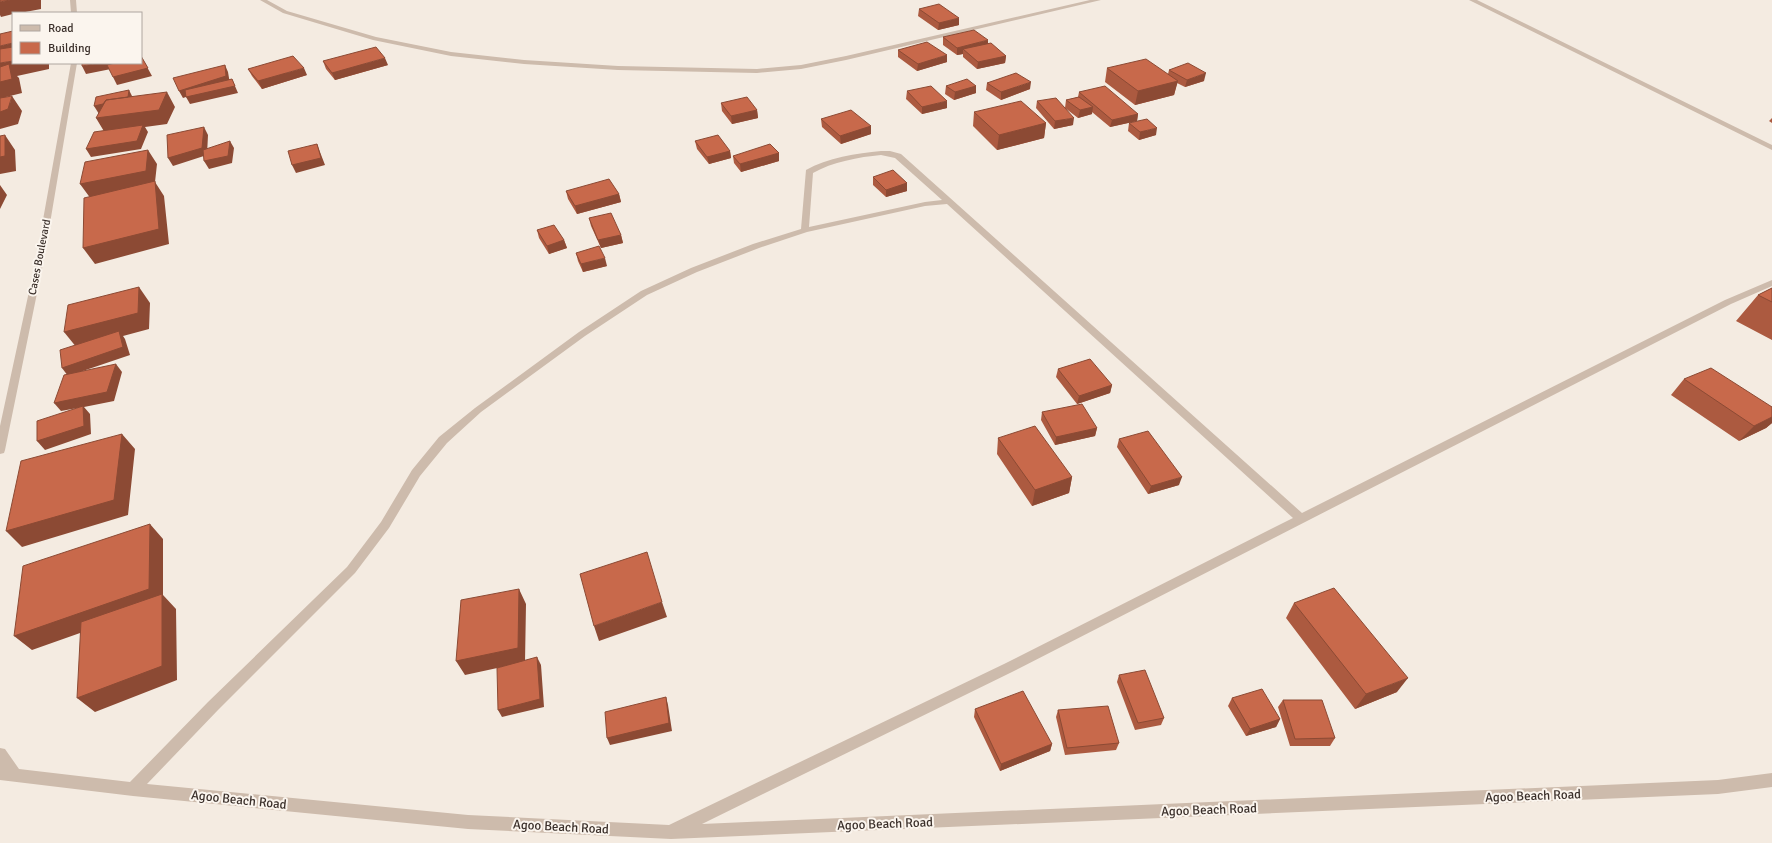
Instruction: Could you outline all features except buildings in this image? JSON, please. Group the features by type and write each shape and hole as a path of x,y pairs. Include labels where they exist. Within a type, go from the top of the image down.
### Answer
{"street":[{"path":"73,0 74,12"},
{"path":"263,0 285,12 375,39 451,54 532,62 682,70 757,70 801,67 1098,0"},
{"path":"1472,0 1772,148"},
{"name":"Cases Boulevard","path":"0,450 40,258 74,64"},
{"path":"806,230 809,172 816,168 877,153 889,152 898,156 1302,520"},
{"path":"133,789 213,706 351,570 385,525 416,473 443,440 478,410 582,334 644,293 756,246 806,230 925,204 949,202"},
{"path":"671,832 1008,668 1302,520 1728,302 1772,283"},
{"path":"0,754 15,775"},
{"name":"Agoo Beach Road","path":"0,773 133,789 468,822 671,832 1718,788 1772,780"}]}
